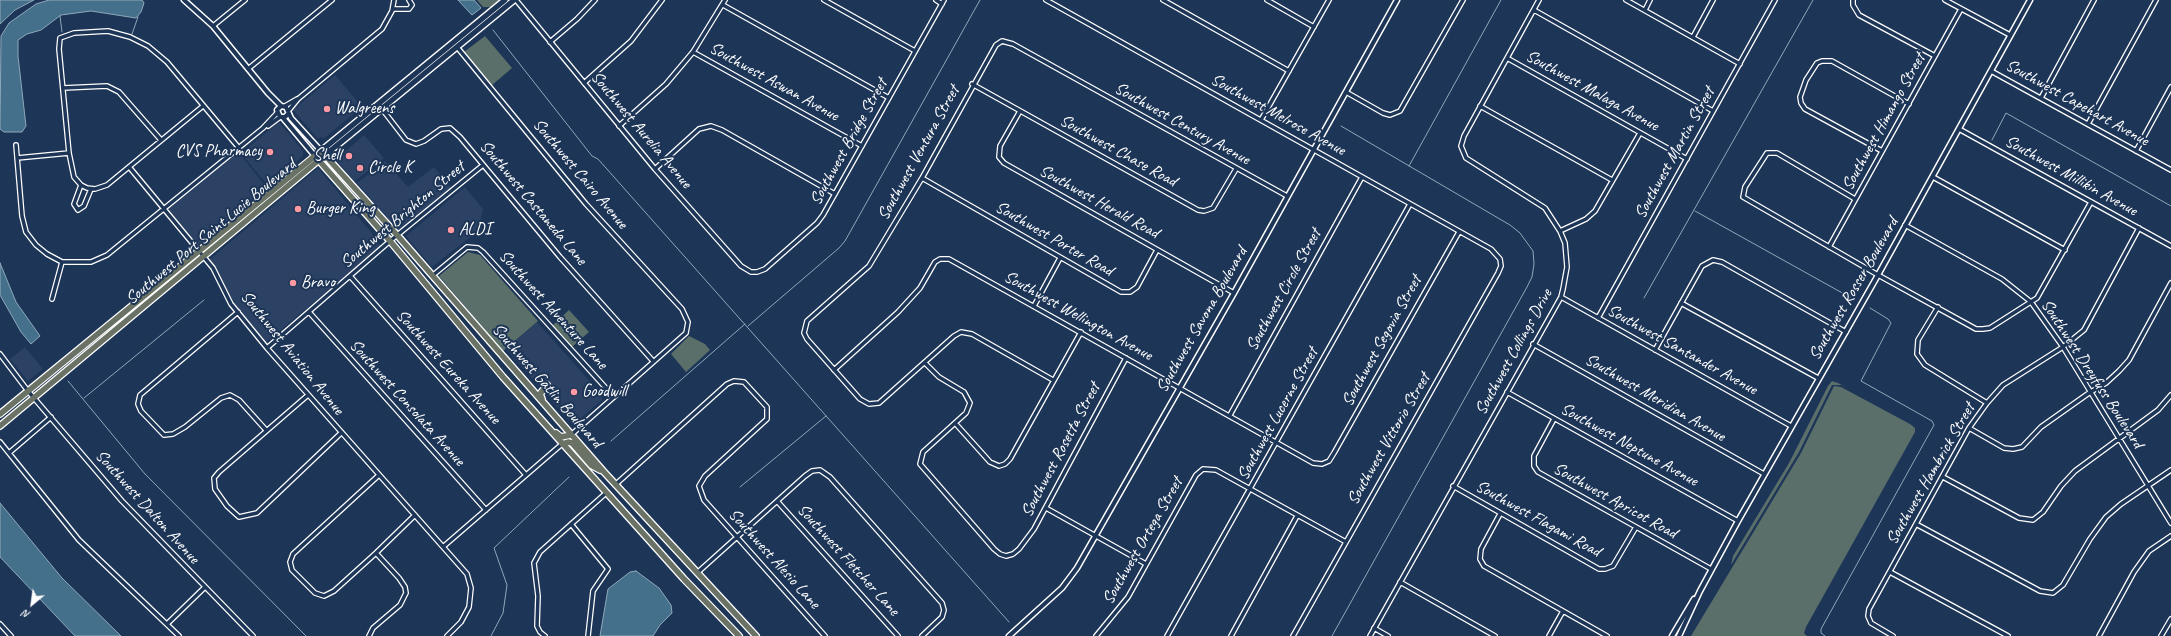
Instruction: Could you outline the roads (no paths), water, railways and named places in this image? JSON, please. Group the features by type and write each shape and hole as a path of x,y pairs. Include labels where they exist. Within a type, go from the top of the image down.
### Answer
{"main road":[{"name":"Southwest Port Saint Lucie Boulevard","path":"323,153 382,109 505,0"},
{"name":"Southwest Port Saint Lucie Boulevard","path":"0,426 204,257 323,153 455,44 515,0"},
{"name":"Southwest Gatlin Boulevard","path":"323,153 397,235 615,485 756,636"},
{"name":"Southwest Port Saint Lucie Boulevard","path":"0,414 199,251 317,158"},
{"name":"Southwest Gatlin Boulevard","path":"317,158 390,241 532,411 739,636"},
{"path":"532,390 537,391 547,385 540,395 558,417 563,426"},
{"path":"532,411 539,415 559,436 567,437 571,435"},
{"path":"562,444 568,442 572,443 591,465 604,472"}],"street":[{"path":"184,0 213,26 268,93 283,106 323,153"},
{"path":"213,26 245,0"},
{"path":"248,69 332,0"},
{"path":"263,128 281,118 288,112 298,99 379,32 388,21 393,9 394,0"},
{"path":"393,9 409,9 412,4 410,0"},
{"name":"Southwest Aurelia Avenue","path":"515,0 655,169 741,266 751,272"},
{"path":"550,42 577,19 595,0"},
{"path":"584,84 631,41 662,0"},
{"path":"619,126 666,84 693,52 725,0"},
{"path":"824,0 915,51"},
{"path":"936,0 943,2"},
{"name":"Southwest Melrose Avenue","path":"1046,0 1313,148 1497,254"},
{"path":"1163,0 1289,71"},
{"path":"1266,0 1314,27"},
{"path":"1261,120 1329,0"},
{"name":"Southwest Savona Boulevard","path":"1009,636 1062,588 1077,568 1234,293 1313,148 1397,0"},
{"path":"1346,92 1383,113 1390,115 1400,111 1463,0"},
{"name":"Southwest Collings Drive","path":"1370,636 1533,344 1561,297 1566,274 1567,259 1560,231 1545,208 1466,158 1461,146 1464,136 1480,106 1539,0"},
{"path":"1626,0 1740,64"},
{"path":"1645,10 1650,0"},
{"path":"1693,37 1713,0"},
{"name":"Southwest Martin Street","path":"1598,318 1775,0"},
{"path":"1946,0 2010,36"},
{"name":"Southwest Rosser Boulevard","path":"1679,636 1711,569 1933,177 2030,0"},
{"path":"2041,98 2094,0"},
{"path":"2088,124 2156,0"},
{"name":"Southwest Bridge Street","path":"751,272 765,269 817,223 835,194 943,2"},
{"path":"1853,2 1859,15 1935,56"},
{"path":"723,5 889,98"},
{"name":"Southwest Himango Street","path":"1829,247 1961,9"},
{"path":"1534,10 1713,111"},
{"path":"203,106 107,186 99,189 91,189 81,185 73,174 69,153 59,49 60,38 74,33 108,31 130,37 148,46 163,58 239,148"},
{"name":"Southwest Ventura Street","path":"834,370 807,339 804,330 805,324 870,266 922,178 993,48 1002,41 1013,44 1065,73"},
{"name":"Southwest Cairo Avenue","path":"455,44 586,204 682,309 688,322 686,333 653,362"},
{"name":"Southwest Aswan Avenue","path":"693,52 862,146"},
{"name":"Southwest Malaga Avenue","path":"1507,58 1687,159"},
{"path":"1882,152 1805,109 1801,103 1800,97 1806,80 1817,63 1822,61 1832,61 1908,104"},
{"name":"Southwest Capehart Avenue","path":"1991,71 2171,170"},
{"name":"Southwest Century Avenue","path":"1065,73 1287,196"},
{"name":"Southwest Chase Road","path":"972,84 1201,211 1213,208 1236,169"},
{"path":"63,88 107,86 119,92 161,140"},
{"path":"2136,151 2171,87"},
{"path":"268,93 281,118 317,158"},
{"path":"16,145 22,216 26,232 36,245 47,254 62,262 91,262 107,255 263,128 283,106 298,99"},
{"path":"1480,106 1612,180"},
{"name":"Southwest Castaneda Lane","path":"382,109 406,140 416,144 424,141 441,129 450,128 460,137 560,257 653,362"},
{"name":"Southwest Herald Road","path":"1020,111 1000,146 999,157 1004,163 1234,293"},
{"path":"655,169 699,129 711,126 722,130 835,194"},
{"name":"Southwest Millikin Avenue","path":"1959,129 2171,246"},
{"path":"1560,231 1592,215 1640,133"},
{"path":"17,158 69,153"},
{"path":"1856,199 1777,153 1767,153 1745,187 1743,197 1878,275 1976,329 1990,328 2031,302 2043,291 2091,202"},
{"name":"Southwest Brighton Street","path":"267,348 397,235 483,165"},
{"name":"Southwest Aviation Avenue","path":"130,168 204,257 219,278 238,312 267,348 341,433 444,546 467,574 471,588 469,607 464,617 447,636"},
{"name":"Southwest Circle Street","path":"1230,415 1362,177"},
{"path":"1933,177 2065,250"},
{"name":"Southwest Porter Road","path":"922,178 1117,290 1127,292 1137,287 1156,250"},
{"path":"81,185 74,204 78,210 84,206 91,189"},
{"name":"Southwest Lucerne Street","path":"1167,636 1278,442 1410,204"},
{"name":"Southwest Dreyfuss Boulevard","path":"1905,225 2002,279 2031,302 2063,347 2089,393 2171,523"},
{"name":"Southwest Hambrick Street","path":"1893,636 1874,625 1869,620 1868,609 1944,477 1970,428 1987,403 2003,385 2063,347 2084,330 2139,228"},
{"name":"Southwest Segovia Street","path":"1327,462 1334,453 1459,232"},
{"name":"Southwest Adventure Lane","path":"432,276 467,247 478,248 614,397"},
{"name":"Southwest Vittorio Street","path":"1293,636 1498,273 1501,262 1497,254"},
{"name":"Southwest Wellington Avenue","path":"834,370 898,312 920,288 935,262 943,258 953,261 1230,415 1313,463 1319,464 1327,462"},
{"path":"1034,306 1060,258"},
{"path":"1655,350 1702,266 1713,260 1722,262 1846,332"},
{"path":"52,299 62,262"},
{"name":"Southwest Eureka Avenue","path":"350,276 526,475"},
{"path":"1970,428 2004,448 2013,449 2022,447 2041,427 2089,393 2106,383 2129,360 2171,283"},
{"name":"Southwest Santander Avenue","path":"1561,297 1791,426"},
{"path":"1682,303 1818,378"},
{"path":"1938,307 1918,340 1917,354 1925,365 1987,403"},
{"path":"238,312 140,395 138,404 141,411 164,435 173,434 185,427 221,398 230,395 239,400 266,430"},
{"name":"Southwest Consolata Avenue","path":"309,312 486,510"},
{"path":"834,370 864,402 872,405 879,403 958,333 965,332 972,334 1053,380"},
{"path":"925,363 939,377 964,392 970,399 968,409 955,424 990,462 1002,466 1010,459 1081,332"},
{"name":"Southwest Meridian Avenue","path":"1533,344 1764,474"},
{"name":"Southwest Dalton Avenue","path":"0,354 28,390 122,502 204,588 253,636"},
{"name":"Southwest Rosetta Street","path":"955,424 923,452 920,461 922,469 998,553 1006,556 1016,552 1028,537 1046,508 1126,358"},
{"path":"571,435 653,362"},
{"name":"Southwest Alesio Lane","path":"615,485 727,384 734,381 744,382 758,396 768,410 767,419 705,476 699,486 704,500 825,636"},
{"name":"Southwest Neptune Avenue","path":"1507,392 1738,521"},
{"path":"1944,477 2027,521 2033,520 2039,516 2075,471 2158,410 2171,394"},
{"path":"308,395 266,430 214,478 215,488 226,506 239,518 257,513 341,433"},
{"path":"9,453 51,417"},
{"name":"Southwest Apricot Road","path":"1554,419 1534,456 1533,463 1536,469 1542,474 1711,569"},
{"path":"0,442 80,540 179,636"},
{"path":"444,546 562,444"},
{"name":"Southwest Ortega Street","path":"1096,636 1128,597 1196,475 1206,468 1216,470 1251,490"},
{"path":"697,574 736,537 809,473 818,470 830,477 944,607 944,612 940,620 922,636"},
{"path":"1916,524 2040,591 2048,594 2055,593 2063,585 2093,535 2106,517 2121,504 2171,470"},
{"path":"379,474 293,554 290,562 292,570 314,593 324,596 334,591 415,515"},
{"name":"Southwest Flagami Road","path":"1453,486 1500,514 1602,569 1611,567 1618,560 1636,527"},
{"path":"1251,490 1346,542"},
{"path":"545,636 540,632 537,626 538,596 534,563 540,552 606,493"},
{"name":"Southwest Fletcher Lane","path":"777,501 898,636"},
{"path":"1046,508 1146,564"},
{"path":"1500,514 1481,549 1481,563 1487,569 1606,636"},
{"path":"1232,636 1297,516"},
{"path":"571,524 608,569 593,591 588,636"},
{"path":"2099,636 2134,572 2149,552 2171,536"},
{"path":"369,636 373,628 400,605 406,593 404,583 376,553"},
{"path":"1890,572 2008,636"},
{"path":"1400,582 1495,636"},
{"path":"168,624 204,588"},
{"name":"Southwest Rosser Boulevard","path":"1672,636 1700,591"},
{"path":"1549,636 1563,611"},
{"path":"2162,636 2171,619"},
{"path":"0,624 11,636"},
{"path":"1374,628 1388,636"}],"waterway":[{"path":"748,326 839,248 845,241 980,0"},
{"path":"1409,166 1501,0"},
{"path":"1644,298 1813,0"},
{"path":"60,16 62,32"},
{"path":"132,34 138,17"},
{"path":"493,30 592,156 598,159 1009,622"},
{"path":"1992,140 2006,113 2171,206"},
{"path":"1332,636 1527,287 1532,277 1534,264 1533,251 1520,233 1510,225 1341,126"},
{"path":"1695,211 1855,300"},
{"path":"84,398 204,300"},
{"path":"1825,636 1821,633 1821,629 1934,425 1932,421 1861,381 1891,323 1888,319 1870,308"},
{"path":"611,441 745,324"},
{"path":"68,381 145,474 306,636"},
{"path":"740,487 826,416"},
{"path":"491,636 503,613 507,585 494,548 569,477"}],"place":[{"name":"Walgreens","path":"327,109"},
{"name":"CVS Pharmacy","path":"270,152"},
{"name":"Shell","path":"349,156"},
{"name":"Circle K","path":"360,168"},
{"name":"Burger King","path":"298,209"},
{"name":"ALDI","path":"451,230"},
{"name":"Bravo","path":"293,283"},
{"name":"Goodwill","path":"574,392"}]}
